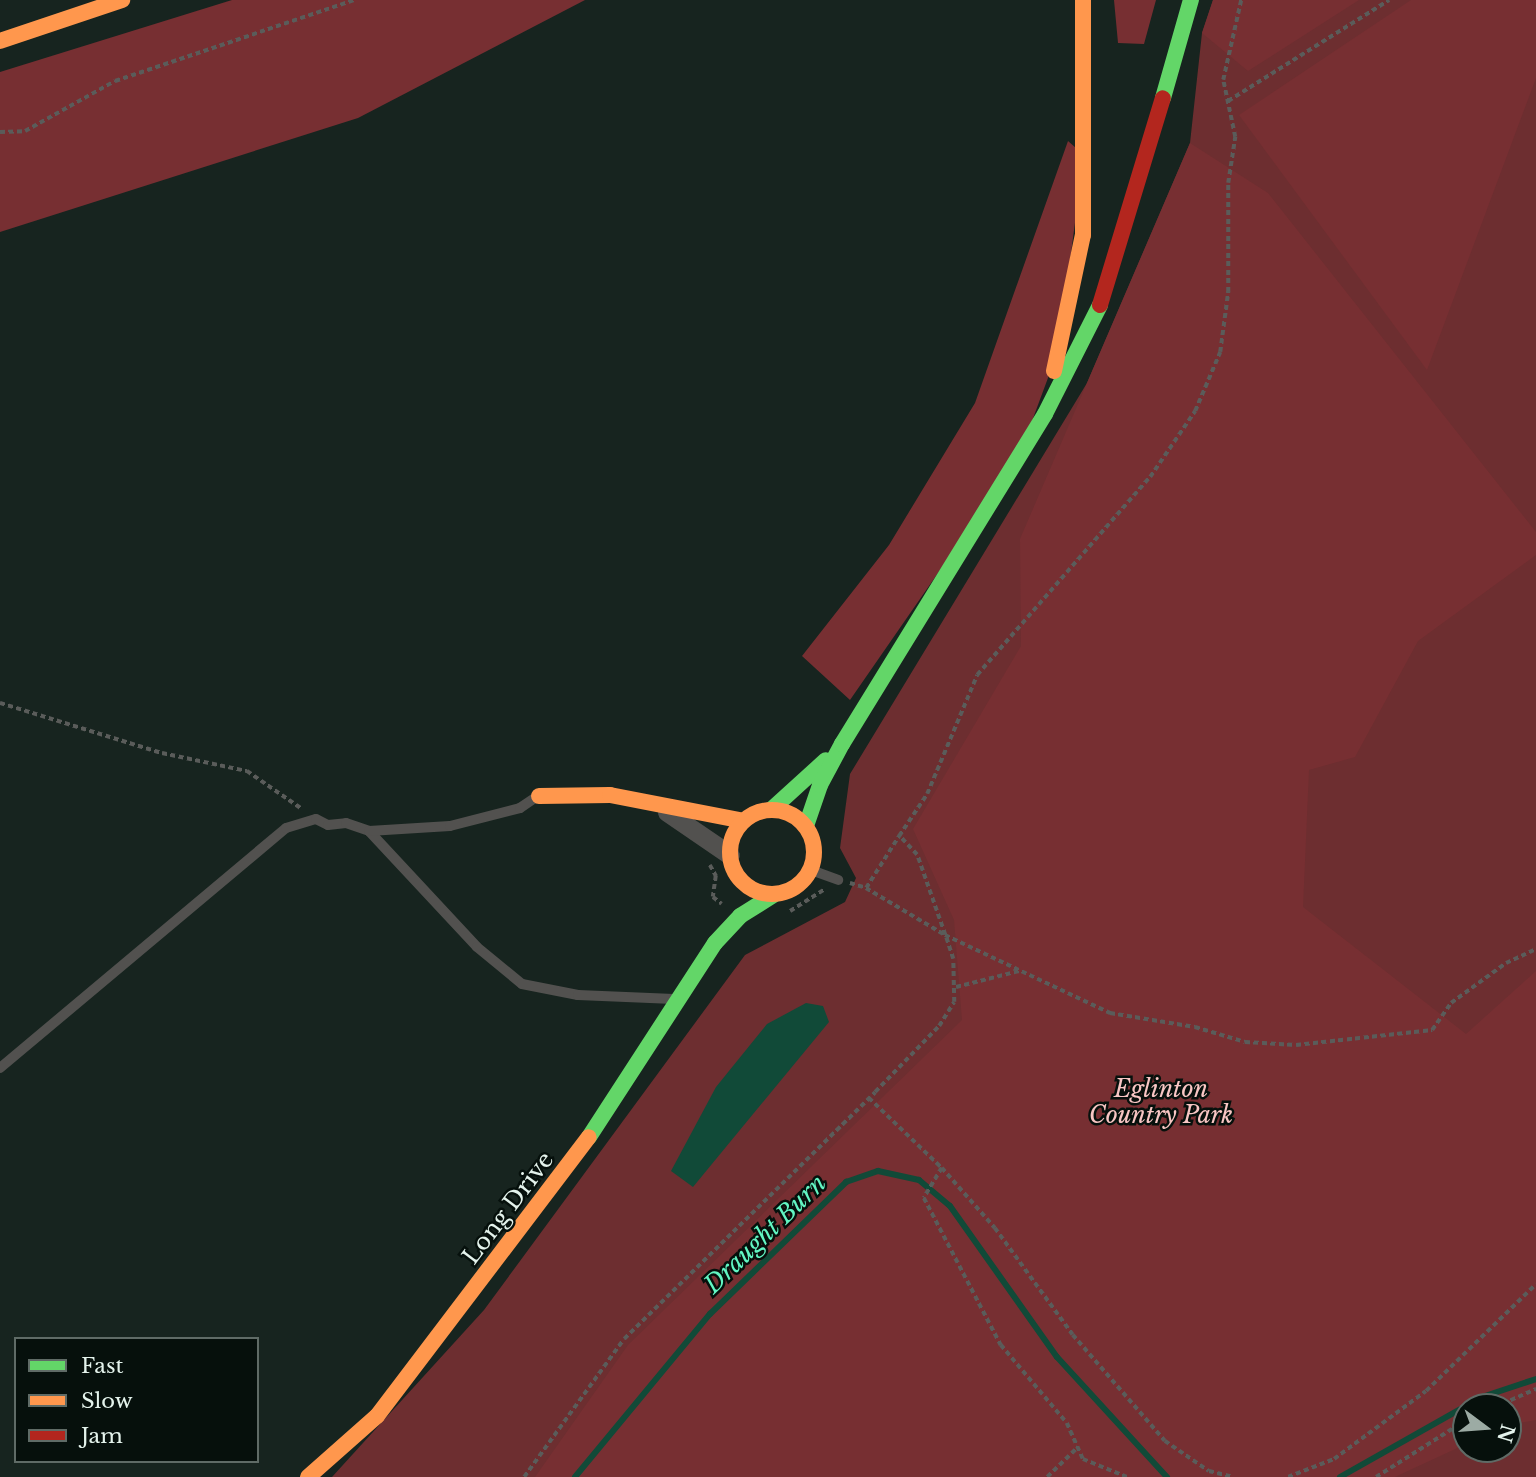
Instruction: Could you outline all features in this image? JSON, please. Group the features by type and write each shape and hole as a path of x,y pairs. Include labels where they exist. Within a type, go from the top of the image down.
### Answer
{"main road":[{"path":"0,41 122,0"},
{"path":"1045,414 1083,236 1083,0"},
{"path":"806,826 820,785 842,744 1045,414 1108,289 1191,0"},
{"path":"771,810 790,814 806,826 814,847 811,870 796,888 773,895 751,890 733,864 736,830 744,821 771,810 842,744"},
{"path":"539,796 610,795 744,821"},
{"name":"Long Drive","path":"715,943 733,864"},
{"name":"Long Drive","path":"308,1477 377,1416 582,1148 715,943 740,916 773,895"}],"street":[{"path":"654,805 733,864"}],"lane":[{"path":"0,1068 286,828 316,819 328,825 346,823 369,831 450,826 520,808 539,796"},
{"path":"369,831 477,947 522,984 603,998 678,999"},
{"path":"811,870 838,880"}],"path":[{"path":"0,132 25,131 115,81 354,0"},
{"path":"524,1477 624,1339 869,1098 939,1026 954,1002 956,987 945,935 917,855 899,836 926,794 977,675 1150,477 1195,411 1220,352 1228,292 1228,183 1235,137 1223,80 1241,0"},
{"path":"1228,101 1389,0"},
{"path":"0,703 162,753 247,771 316,819"},
{"path":"866,888 945,935 1110,1013 1195,1027 1245,1042 1296,1045 1432,1030 1451,1003 1506,963 1536,949"},
{"path":"956,987 1021,971"},
{"path":"869,1098 942,1168 995,1228 1073,1335 1165,1441 1209,1471 1233,1477"},
{"path":"942,1168 923,1198 1001,1345 1067,1423 1083,1459 1127,1477"},
{"path":"1288,1477 1334,1459 1426,1391 1536,1284"},
{"path":"1376,1477 1452,1429"},
{"path":"1047,1477 1078,1447"}],"green space":[{"path":"232,0 585,0 358,118 0,232 0,72"},
{"path":"1114,0 1156,0 1144,44 1118,43"},
{"name":"Eglinton Country Park","path":"1213,0 1536,0 1536,1477 332,1477 484,1310 745,955 845,902 856,878 840,848 850,774 1087,383 1190,143 1202,33"},
{"path":"1213,0 1359,0 1248,71 1202,33"},
{"path":"1411,0 1536,0 1536,78 1427,370 1239,115"},
{"path":"1068,141 1084,155 1058,351 1019,456 850,700 802,656 889,545 975,403"},
{"name":"Eglinton Country Park","path":"1190,143 1268,193 1536,532 1536,555 1418,641 1355,757 1309,770 1303,907 1466,1034 1536,971 1536,1420 1522,1422 1522,1393 1452,1393 1452,1451 1395,1477 535,1477 628,1345 962,1020 954,920 913,829 1021,646 1020,539"}],"shaded area":[{"path":"806,1003 823,1006 829,1022 693,1187 671,1171 716,1087 767,1024"}],"waterway":[{"name":"Draught Burn","path":"575,1477 710,1314 846,1182 878,1171 919,1180 950,1206 1057,1357 1167,1477"},
{"name":"Draught Burn","path":"1340,1477 1482,1397 1536,1379"}],"traffic: fast":[{"path":"1163,98 1191,0"},
{"path":"806,826 820,785 842,744 1045,414 1100,305"},
{"path":"771,810 826,760"},
{"path":"589,1137 715,943 740,916 773,895"}],"traffic: slow":[{"path":"0,41 122,0"},
{"path":"1054,371 1083,235 1083,0"},
{"path":"539,796 610,795 744,821"},
{"path":"772,810 788,813 802,822 811,836 814,852 811,868 802,882 788,891 772,894 756,891 742,882 733,868 730,852 733,836 742,822 756,813 772,810"},
{"path":"308,1477 377,1416 589,1137"}],"traffic: jam":[{"path":"1100,305 1163,98"}]}
